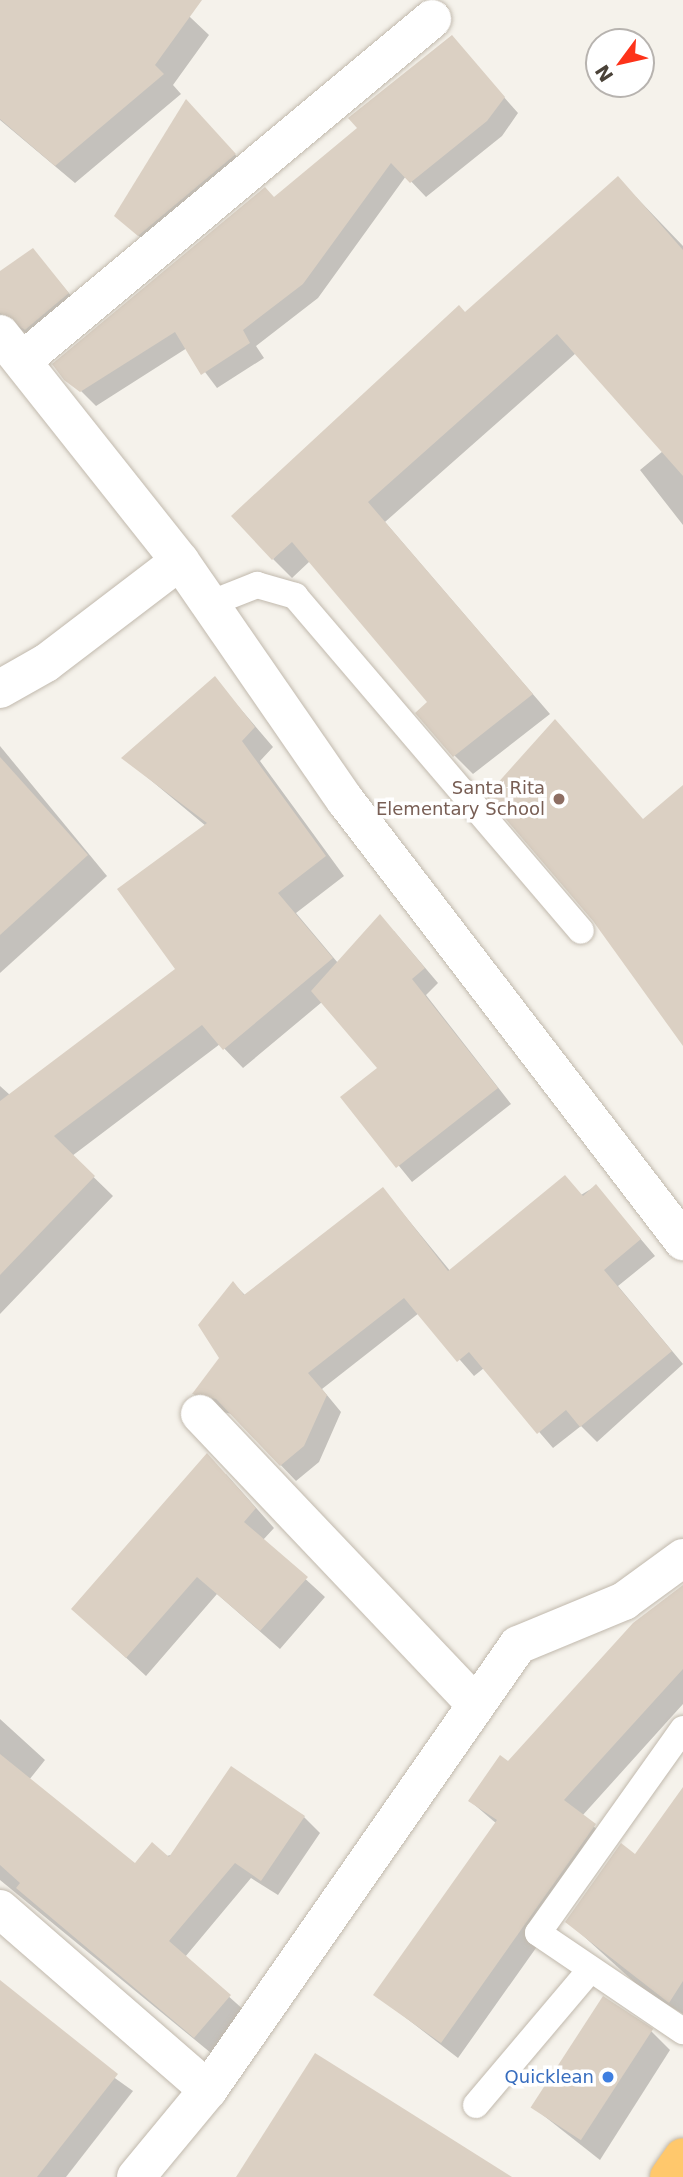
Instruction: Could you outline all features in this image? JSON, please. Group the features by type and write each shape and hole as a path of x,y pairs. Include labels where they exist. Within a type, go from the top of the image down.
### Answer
{"highway":[{"path":"669,2177 683,2157"}],"street":[{"path":"432,19 11,348 180,561 345,800 683,1241"},
{"path":"0,689 46,663 180,561"},
{"path":"200,1414 475,1704"},
{"path":"136,2177 208,2090 518,1646 624,1601 683,1558"},
{"path":"0,1909 208,2090"}],"lane":[{"path":"209,604 257,585 295,596 581,932"},
{"path":"683,1730 538,1933 683,2031"},
{"path":"476,2105 590,1970"}],"building":[{"path":"0,0 202,0 155,65 164,74 55,166 0,119"},
{"path":"452,35 505,97 487,121 410,183 391,163 303,284 243,330 250,343 201,375 175,332 80,392 64,380 52,364 265,187 274,197 357,128 348,118"},
{"path":"186,99 236,154 138,236 114,216"},
{"path":"618,176 683,250 683,476 557,334 368,502 533,694 453,757 415,713 427,702 292,542 272,560 231,516 459,305 465,312"},
{"path":"33,248 69,293 25,330 0,313 0,271"},
{"path":"215,676 255,727 242,741 326,856 278,893 333,958 223,1050 202,1025 54,1136 95,1176 0,1275 0,1101 175,969 117,889 207,823 121,758"},
{"path":"555,719 643,819 683,785 683,1046 593,921 486,796"},
{"path":"0,757 88,855 0,935"},
{"path":"380,914 425,968 412,979 498,1088 396,1168 340,1097 377,1068 311,991"},
{"path":"565,1175 583,1196 596,1184 641,1239 604,1270 672,1351 580,1427 566,1410 537,1434 469,1352 457,1362 404,1298 308,1373 327,1395 304,1446 280,1466 216,1399 192,1394 219,1358 198,1325 233,1281 244,1295 383,1187 448,1271"},
{"path":"207,1453 256,1508 244,1522 308,1577 260,1631 197,1577 126,1658 71,1609"},
{"path":"683,1585 683,1669 564,1800 596,1824 441,2043 373,1995 497,1820 468,1801 500,1755 508,1761 633,1623"},
{"path":"0,1754 135,1863 152,1842 169,1857 231,1766 305,1816 261,1881 235,1863 169,1941 231,1995 194,2038 16,1888 20,1883 0,1865"},
{"path":"683,1787 683,1981 669,2003 565,1922 621,1843 635,1854"},
{"path":"0,1980 118,2074 37,2177 0,2177"},
{"path":"603,1996 653,2029 581,2140 531,2108"},
{"path":"315,2053 401,2107 512,2177 236,2177"}],"place":[{"name":"Santa Rita Elementary School","path":"559,799"},
{"name":"Quicklean","path":"608,2077"}]}
